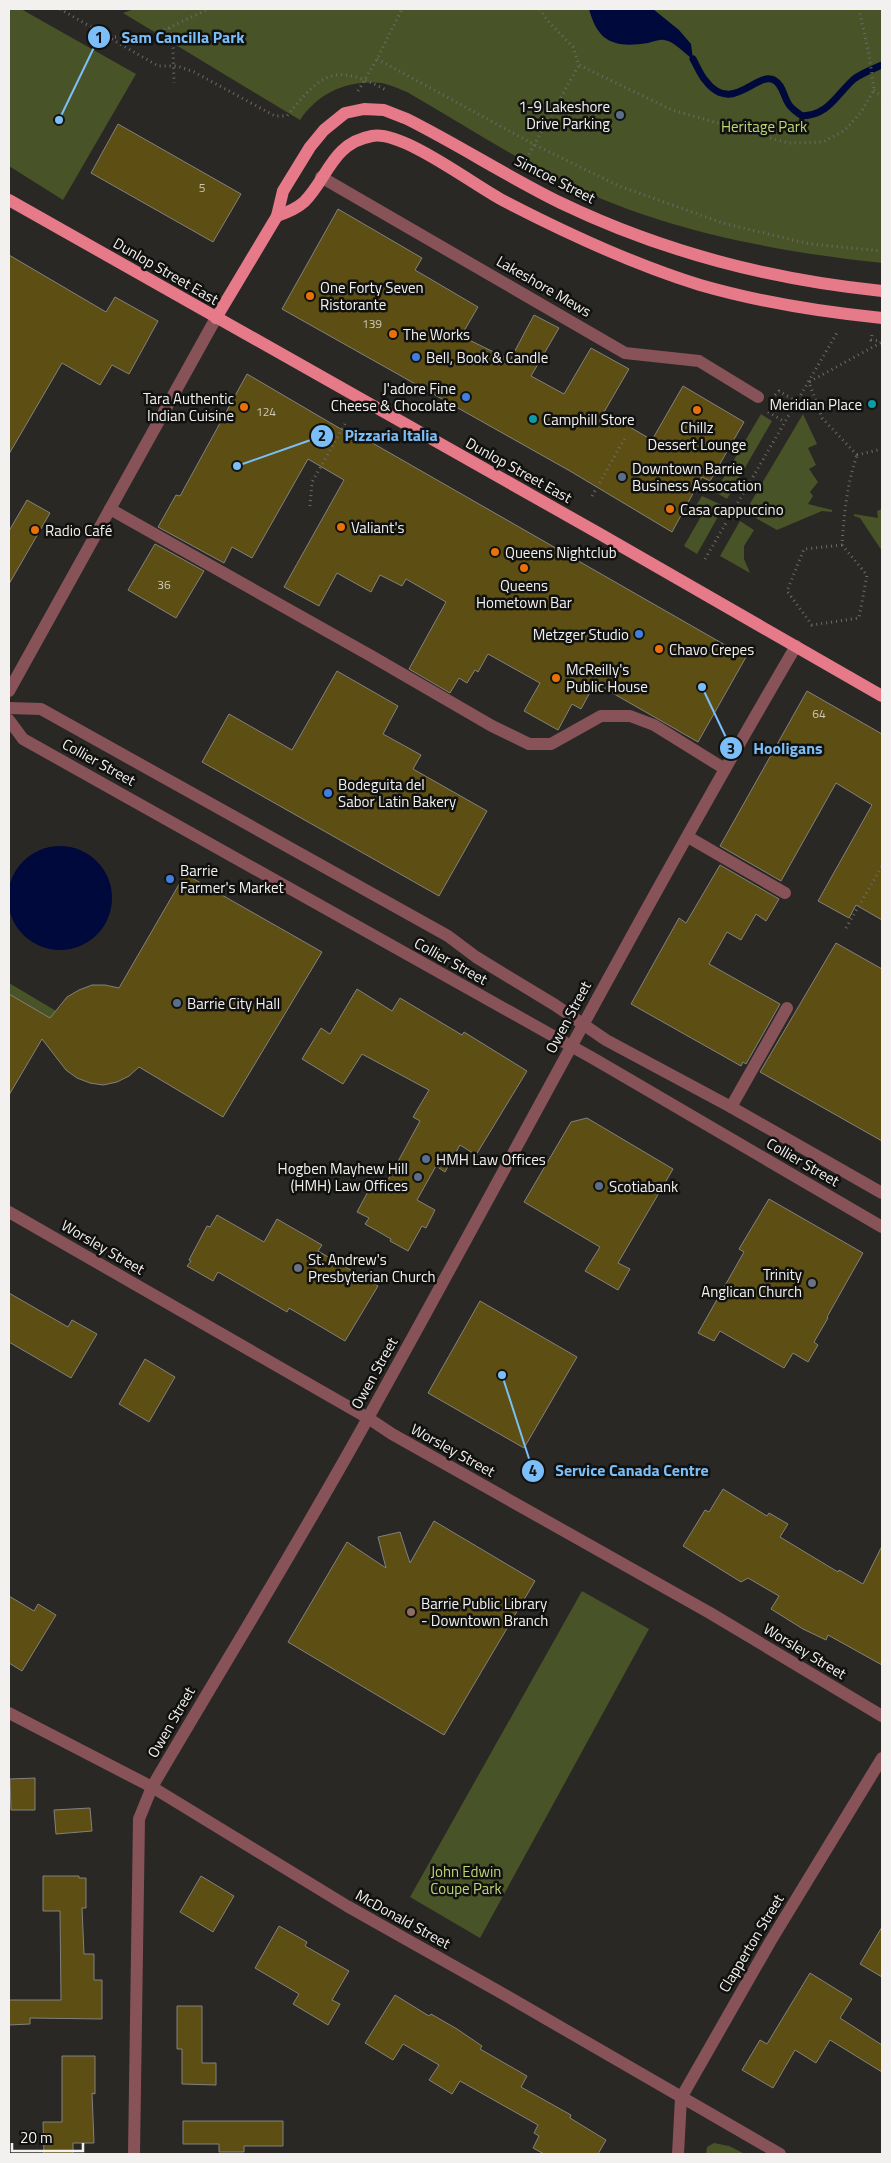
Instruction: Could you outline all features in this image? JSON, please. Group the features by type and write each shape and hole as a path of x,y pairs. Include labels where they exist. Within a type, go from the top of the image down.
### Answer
{"main road":[{"name":"Simcoe Street","path":"345,113 364,109 384,110 407,119 561,202 649,239 702,256 802,279 882,291"},
{"path":"216,318 277,216 283,191 310,147 324,130 345,113"},
{"path":"277,216 291,211 304,202 337,155 353,142 373,135 389,137 413,146 489,193 566,233 700,285 770,302 882,318"},
{"name":"Dunlop Street East","path":"9,200 882,696"}],"street":[{"name":"Lakeshore Mews","path":"322,176 625,353 699,361 758,397"},
{"path":"9,692 216,318"},
{"path":"110,509 492,726 529,744 551,744 601,716 630,716 654,724 725,769"},
{"name":"Owen Street","path":"134,2154 139,1819 152,1787 368,1418 557,1074 582,1024 796,646"},
{"name":"Collier Street","path":"9,708 42,709 448,936 476,957 554,1005 606,1040 731,1107 882,1192"},
{"name":"Collier Street","path":"9,720 23,738 570,1047 882,1227"},
{"path":"688,837 786,893"},
{"path":"731,1107 787,1008"},
{"name":"Worsley Street","path":"9,1212 368,1418 392,1434 710,1613 882,1716"},
{"name":"McDonald Street","path":"9,1713 152,1787 347,1906 780,2154"},
{"path":"9,1723 24,1722"},
{"name":"Clapperton Street","path":"678,2154 681,2098 770,1942 882,1758"}],"path":[{"path":"60,9 158,66 173,66 194,72 275,116 287,116"},
{"path":"110,37 136,37 158,33 208,9"},
{"path":"345,113 377,59 402,9"},
{"path":"540,9 547,20 573,47 579,65 672,110 788,143 823,142 845,130 861,112 874,90 870,54 860,9"},
{"path":"169,28 173,48 174,83"},
{"path":"377,59 534,145 619,186 723,223 810,244 882,251"},
{"path":"522,167 579,65"},
{"path":"874,90 882,97"},
{"path":"705,559 838,331"},
{"path":"871,340 882,341"},
{"path":"808,382 882,341"},
{"path":"808,382 822,418 857,455"},
{"path":"773,397 779,391 797,402"},
{"path":"766,411 785,422"},
{"path":"310,506 312,482 345,424"},
{"path":"592,496 625,438"},
{"path":"857,455 882,449"},
{"path":"842,545 804,549 787,591 812,625 858,618 867,575 842,545 844,513 857,455"},
{"path":"846,928 882,866"}],"green space":[{"path":"9,9 21,9 136,74 63,200 9,166"},
{"name":"Heritage Park","path":"134,9 882,9 882,263 798,252 756,244 714,235 632,211 554,177 407,92 391,85 357,84 335,90 316,102 300,120 123,13"},
{"path":"761,414 772,421 727,499 715,492"},
{"path":"803,414 817,444 808,448 816,465 809,469 818,482 810,492 813,496 808,504 832,510 832,512 822,511 777,530 745,512"},
{"path":"702,496 724,506 697,554 684,546 703,513 694,509"},
{"path":"882,509 882,551 860,518 854,516 854,514 878,518 877,511"},
{"path":"740,521 754,530 744,546 744,559 750,573 720,556"},
{"path":"9,983 56,1011 53,1020 9,994"},
{"name":"John Edwin Coupe Park","path":"582,1591 649,1629 480,1938 410,1897"},
{"path":"714,2143 729,2146 745,2154 706,2154 707,2147"}],"shaded area":[{"path":"589,9 653,9 679,30 691,44 693,59 672,43 664,40 626,45 610,41 597,29"},
{"path":"60,846 80,850 89,855 103,869 108,878 112,898 108,918 103,927 89,941 80,946 60,950 40,946 31,941 17,927 12,918 8,898 12,878 17,869 31,855 40,850"}],"building":[{"path":"118,124 241,194 213,242 91,173"},
{"path":"338,209 422,258 415,270 478,307 461,336 510,360 534,315 559,328 531,376 564,394 591,348 629,369 604,412 652,440 683,386 744,422 710,481 702,477 672,532 570,471 282,309"},
{"path":"9,255 106,312 115,297 158,321 129,374 112,365 100,385 62,363 9,454"},
{"path":"247,374 346,432 348,429 746,657 698,742 595,683 581,709 572,704 558,730 524,711 540,683 488,654 478,672 475,670 467,683 459,678 450,693 409,669 446,602 406,579 402,586 380,575 371,592 337,573 319,606 284,587 344,480 308,459 252,558 232,547 224,563 158,527 176,495 180,496"},
{"path":"27,500 50,513 9,584 9,531"},
{"path":"155,544 204,571 176,618 128,590"},
{"name":"Bodeguita del Sabor Latin Bakery","path":"337,671 398,706 383,734 421,755 413,769 487,811 439,896 202,762 229,714 292,750"},
{"path":"807,691 882,734 882,920 856,905 849,918 818,901 872,805 836,783 781,881 720,846"},
{"path":"720,865 779,899 766,921 756,914 741,940 727,932 709,964 780,1004 746,1064 743,1062 741,1066 631,1004 679,918 686,923"},
{"name":"Barrie City Hall","path":"185,874 322,952 223,1117 139,1067 129,1076 117,1082 103,1085 77,1078 66,1070 42,1039 9,1095 9,994 50,1018 67,997 79,990 92,985 119,988"},
{"path":"836,943 882,969 882,1141 760,1072"},
{"path":"357,989 392,1011 400,998 462,1035 464,1032 527,1071 476,1155 460,1145 445,1172 436,1166 417,1200 435,1210 426,1228 422,1226 408,1251 365,1224 369,1218 357,1212 372,1184 383,1189 420,1121 413,1117 429,1090 362,1054 343,1084 302,1059 321,1028 330,1034"},
{"name":"Scotiabank","path":"587,1118 673,1169 618,1263 630,1269 618,1290 585,1271 600,1247 524,1202 571,1122"},
{"name":"Trinity Anglican Church","path":"769,1199 863,1253 814,1342 818,1345 808,1362 793,1353 784,1368 720,1331 714,1341 698,1333 744,1252 739,1249"},
{"name":"St. Andrew's Presbyterian Church","path":"217,1215 264,1242 277,1219 322,1245 318,1251 378,1286 345,1341 289,1308 287,1312 218,1272 213,1281 187,1266 207,1226 210,1227"},
{"path":"9,1293 68,1327 72,1320 97,1334 71,1378 9,1342"},
{"path":"480,1301 577,1357 524,1448 428,1393"},
{"path":"145,1359 175,1377 149,1422 119,1404"},
{"path":"723,1489 767,1516 769,1513 788,1524 780,1537 838,1572 839,1570 863,1584 882,1546 882,1665 828,1635 826,1640 803,1629 771,1609 779,1596 748,1578 741,1582 683,1546 705,1510 709,1512"},
{"name":"Barrie Public Library - Downtown Branch","path":"434,1521 535,1581 444,1735 288,1642 347,1542 386,1568 378,1537 400,1532 410,1563"},
{"path":"9,1596 34,1611 38,1604 56,1615 22,1671 9,1663"},
{"path":"35,1778 35,1810 11,1810 10,1779"},
{"path":"90,1808 92,1831 56,1834 54,1810"},
{"path":"43,1876 79,1876 79,1878 86,1878 86,1908 82,1908 84,1954 94,1954 94,1980 102,1980 102,2019 30,2018 30,2024 9,2025 9,2000 61,2000 60,1911 43,1911"},
{"path":"201,1876 234,1896 213,1932 180,1912"},
{"path":"279,1926 307,1942 305,1946 349,1971 332,2000 340,2004 328,2025 293,2004 299,1994 255,1968"},
{"path":"882,1927 882,1977 860,1964"},
{"path":"810,1973 852,1999 840,2018 882,2045 882,2072 830,2040 816,2063 795,2050 773,2088 742,2070 760,2040 767,2044"},
{"path":"395,1995 429,2016 431,2014 457,2029 482,2046 480,2049 527,2076 521,2087 571,2115 570,2118 606,2140 598,2154 544,2154 533,2148 539,2136 534,2133 538,2125 460,2081 452,2094 429,2080 439,2065 403,2044 393,2060 365,2043"},
{"path":"177,2006 202,2006 202,2063 216,2063 216,2085 182,2084 182,2049 177,2049"},
{"path":"62,2056 95,2056 95,2094 92,2093 94,2143 73,2143 73,2154 44,2154 43,2122 62,2122"},
{"path":"183,2121 283,2121 283,2146 244,2146 244,2152 219,2152 219,2144 183,2144"}],"waterway":[{"path":"693,59 705,80 715,90 725,94 743,90 759,81 774,80 781,87 792,109 802,116 811,115 826,108 854,79 882,65"}],"place":[{"name":"1-9 Lakeshore Drive Parking","path":"620,115"},
{"name":"Sam Cancilla Park","path":"59,120"},
{"name":"One Forty Seven Ristorante","path":"310,296"},
{"name":"The Works","path":"393,334"},
{"name":"Bell, Book & Candle","path":"416,357"},
{"name":"J'adore Fine Cheese & Chocolate","path":"466,397"},
{"name":"Meridian Place","path":"872,404"},
{"name":"Tara Authentic Indian Cuisine","path":"244,407"},
{"name":"Chillz Dessert Lounge","path":"697,410"},
{"name":"Camphill Store","path":"533,419"},
{"name":"Pizzaria Italia","path":"237,466"},
{"name":"Downtown Barrie Business Assocation","path":"622,477"},
{"name":"Casa cappuccino","path":"670,509"},
{"name":"Valiant's","path":"341,527"},
{"name":"Radio Café","path":"35,530"},
{"name":"Queens Nightclub","path":"495,552"},
{"name":"Queens Hometown Bar","path":"524,568"},
{"name":"Metzger Studio","path":"639,634"},
{"name":"Chavo Crepes","path":"659,649"},
{"name":"McReilly's Public House","path":"556,678"},
{"name":"Hooligans","path":"702,687"},
{"name":"Bodeguita del Sabor Latin Bakery","path":"328,793"},
{"name":"Barrie Farmer's Market","path":"170,879"},
{"name":"Barrie City Hall","path":"177,1003"},
{"name":"HMH Law Offices","path":"426,1159"},
{"name":"Hogben Mayhew Hill (HMH) Law Offices","path":"418,1177"},
{"name":"Scotiabank","path":"599,1186"},
{"name":"St. Andrew's Presbyterian Church","path":"298,1268"},
{"name":"Trinity Anglican Church","path":"812,1283"},
{"name":"Service Canada Centre","path":"502,1375"},
{"name":"Barrie Public Library - Downtown Branch","path":"411,1612"}]}
